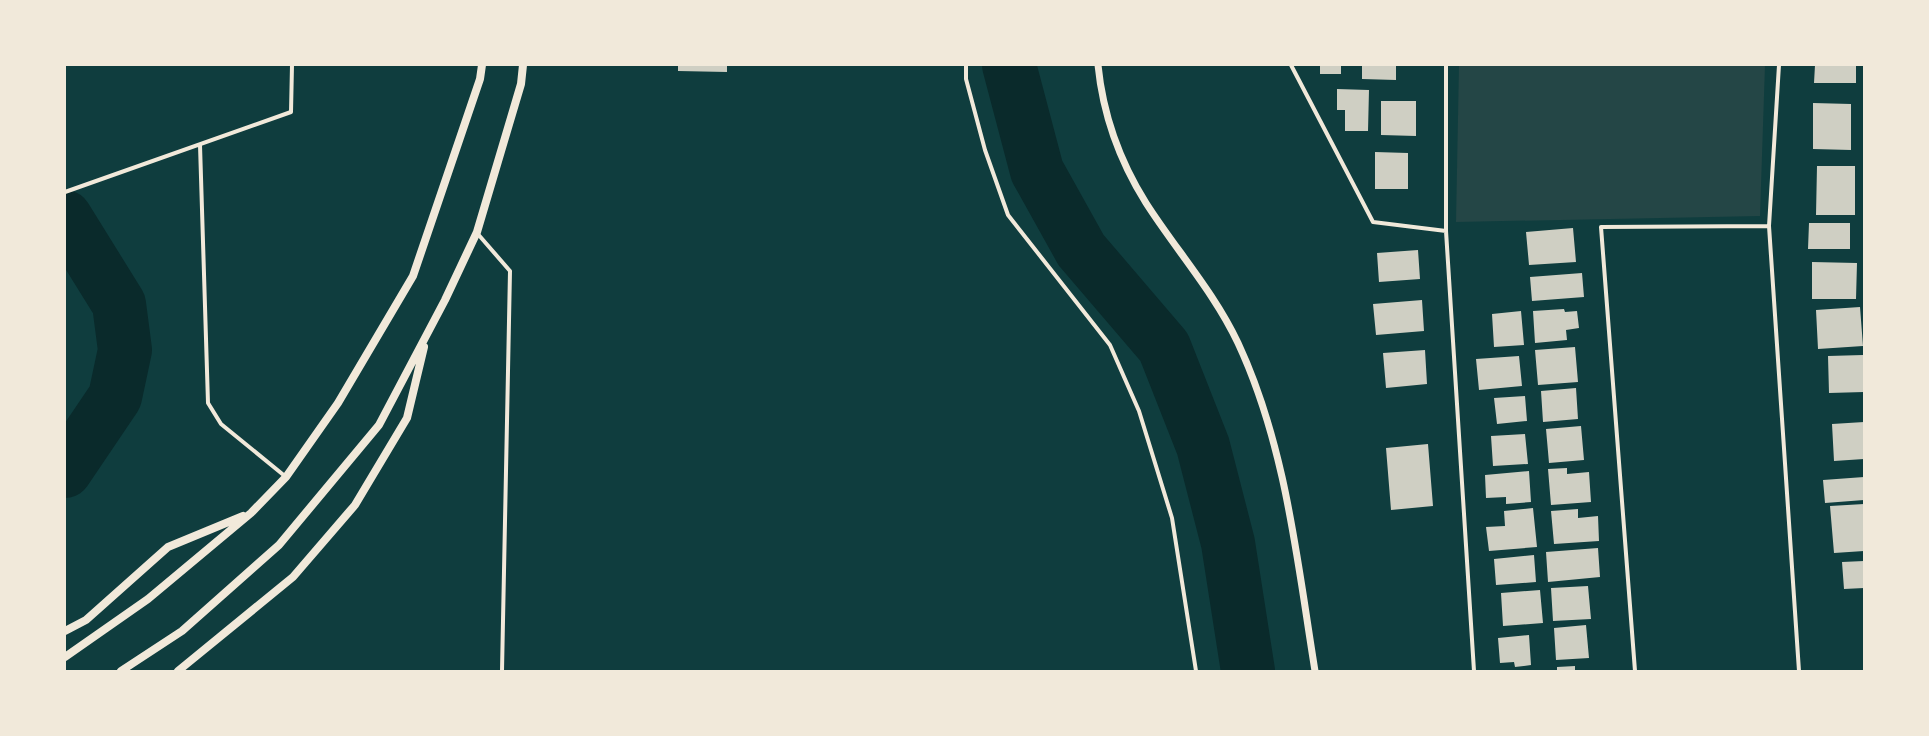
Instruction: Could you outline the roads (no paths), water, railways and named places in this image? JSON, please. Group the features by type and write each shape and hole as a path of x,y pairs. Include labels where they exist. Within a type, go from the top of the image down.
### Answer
{"main road":[{"path":"65,657 148,599 251,513 286,477 338,403 413,276 480,79 482,65"},
{"path":"121,671 182,631 279,545 379,425 427,334 477,232 521,84 523,65"},
{"path":"178,671 293,577 355,505 407,418 427,334"},
{"path":"65,631 86,620 168,547 251,513"}],"street":[{"path":"65,192 291,112 292,65"},
{"path":"966,65 966,79 985,150 1008,215 1110,345 1139,411 1172,518 1196,671"},
{"path":"1098,65 1101,96 1112,132 1126,168 1146,203 1205,284 1237,342 1259,394 1285,484 1315,671"},
{"path":"1291,65 1373,222 1446,231"},
{"path":"1446,65 1446,231 1474,671"},
{"path":"1779,65 1769,226 1799,671"},
{"path":"200,145 208,403 221,424 286,477"},
{"path":"1635,671 1601,227 1769,226"},
{"path":"477,232 510,271 502,671"}],"waterway":[{"path":"1009,65 1037,171 1081,250 1164,347 1203,446 1228,543 1248,671"},
{"path":"65,217 119,304 125,350 115,397 65,471"}]}
